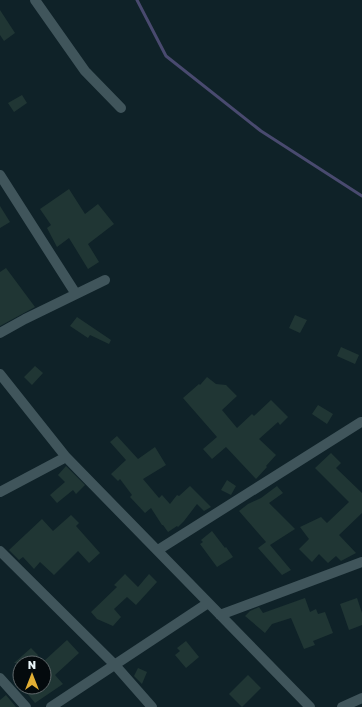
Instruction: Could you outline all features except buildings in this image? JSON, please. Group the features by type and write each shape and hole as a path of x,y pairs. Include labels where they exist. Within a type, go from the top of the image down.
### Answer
{"street":[{"path":"35,0 86,70 121,108"},
{"path":"0,175 76,294"},
{"path":"0,333 25,319 105,280"},
{"path":"0,374 66,457 310,707"},
{"path":"158,550 360,422"},
{"path":"0,492 66,457"},
{"path":"0,551 115,665 152,707"},
{"path":"220,615 362,562"},
{"path":"51,707 208,603"},
{"path":"0,678 26,707"},
{"path":"342,707 362,698"}],"waterway":[{"path":"137,0 166,56 261,131 362,196"}]}
